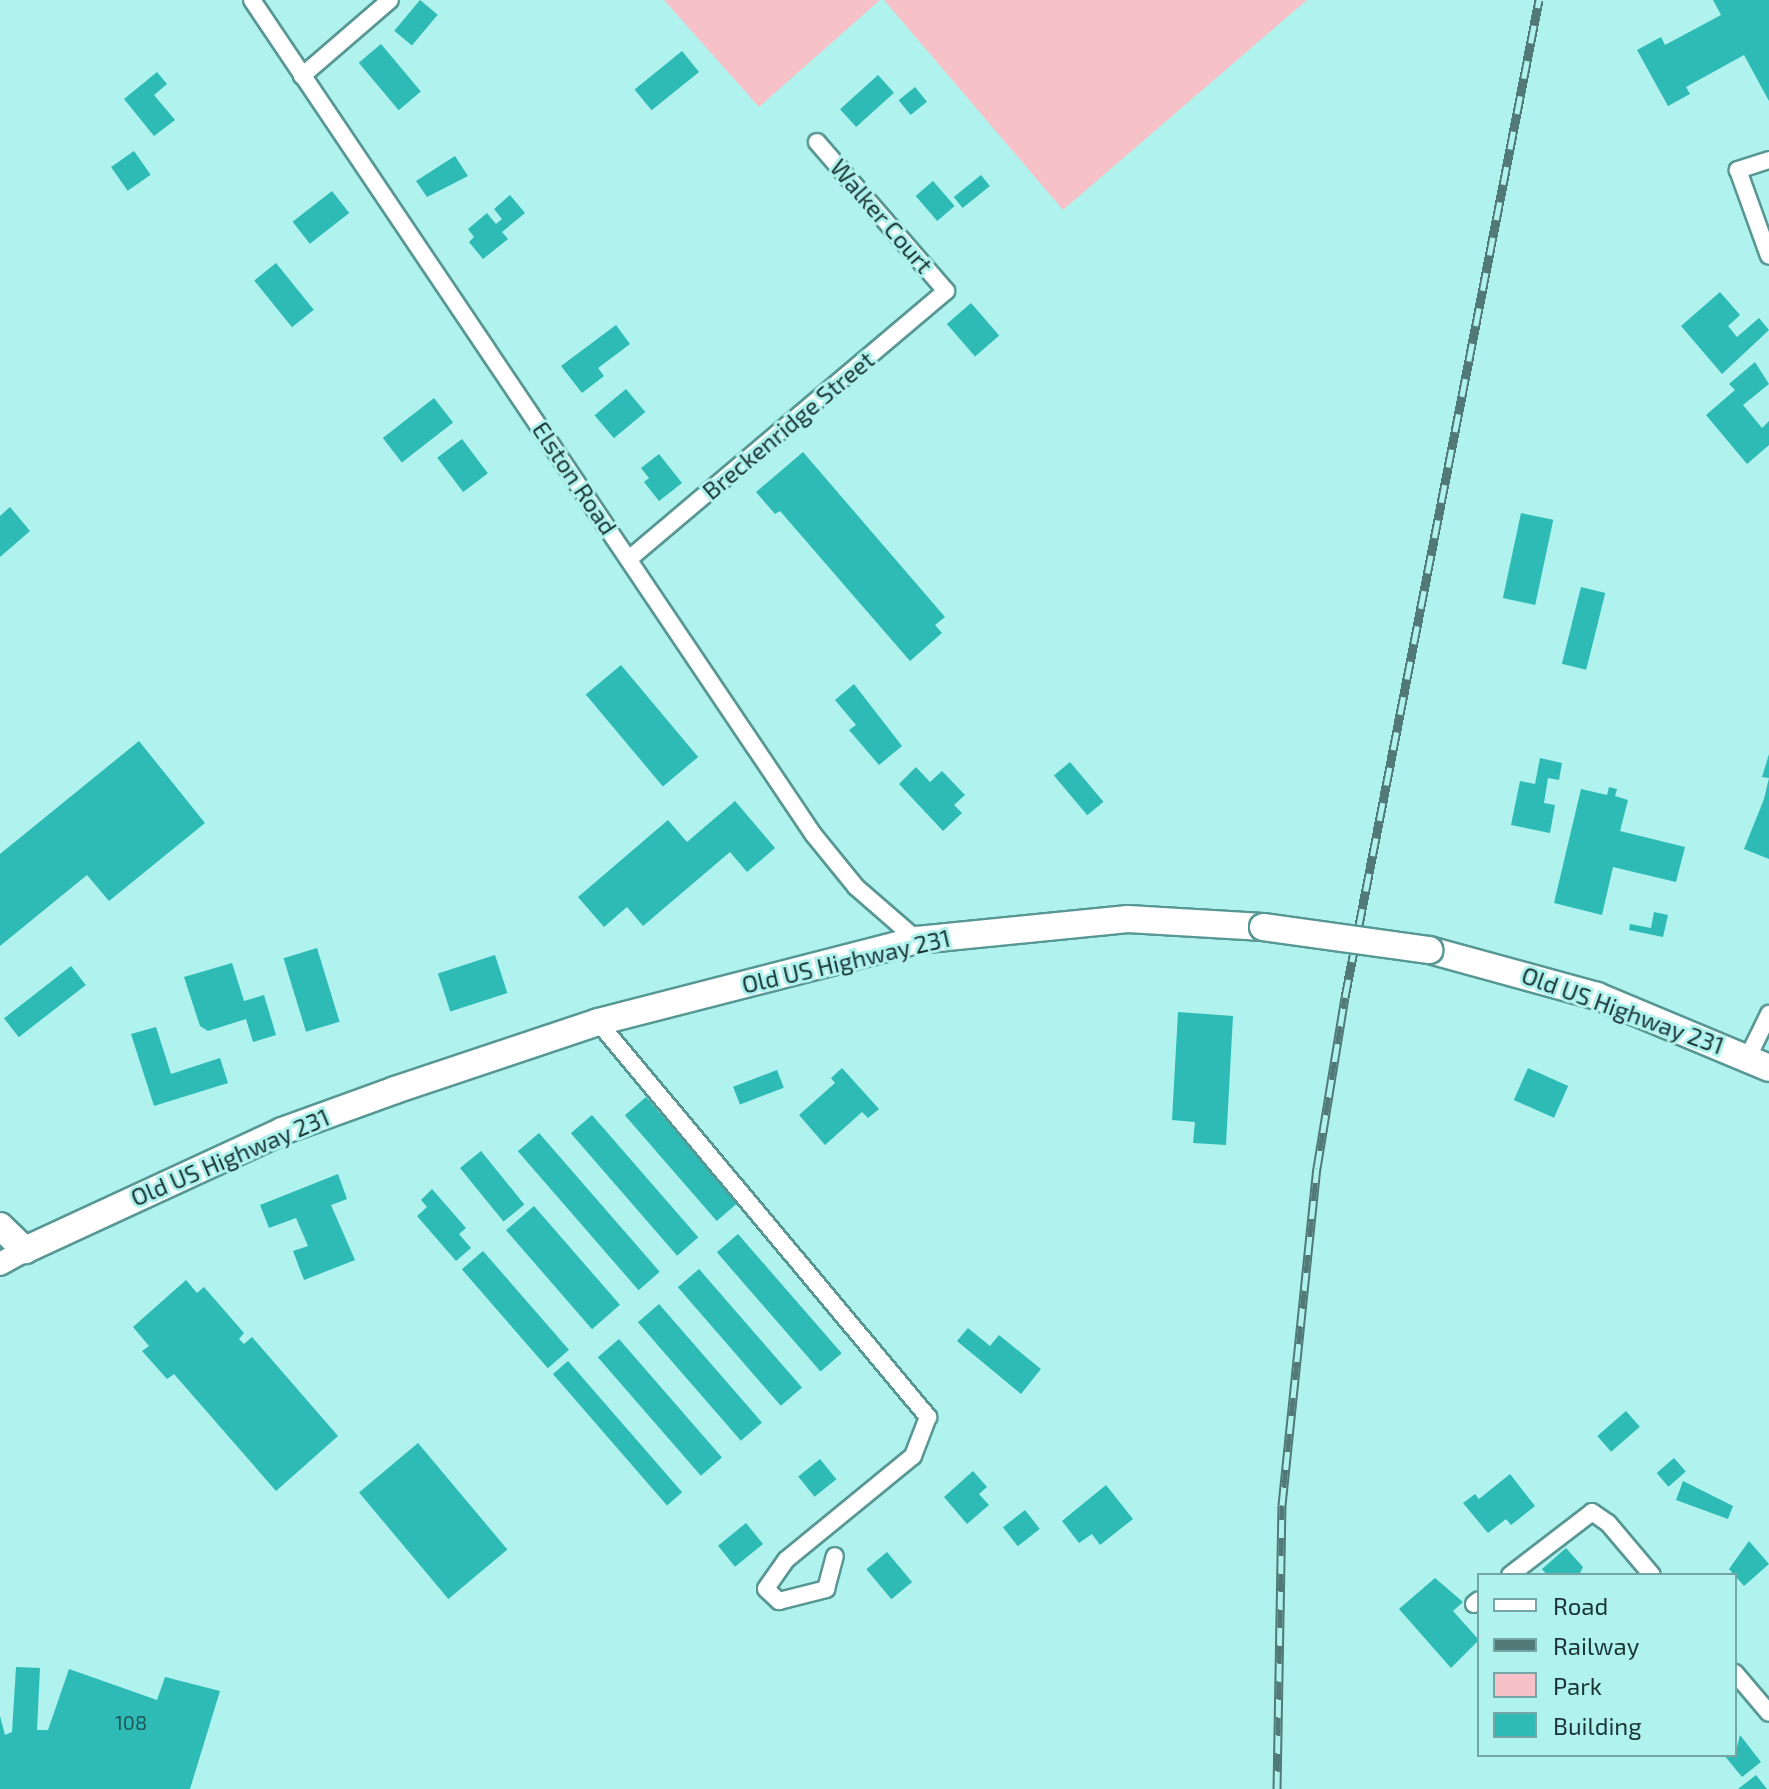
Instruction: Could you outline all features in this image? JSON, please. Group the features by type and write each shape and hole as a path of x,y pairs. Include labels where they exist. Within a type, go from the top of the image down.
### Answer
{"main road":[{"name":"Old US Highway 231","path":"25,1250 282,1131 598,1022 917,940 1128,919 1263,927 1429,950 1597,996 1758,1063"},
{"path":"0,1226 25,1250"}],"street":[{"name":"Elston Road","path":"252,0 813,834 856,887 917,940"},
{"path":"302,76 390,0"},
{"name":"Walker Court","path":"817,142 946,291"},
{"path":"1769,160 1738,170 1769,256"},
{"name":"Breckenridge Street","path":"629,559 946,291"},
{"path":"1758,1063 1769,1014"},
{"path":"598,1022 928,1417 913,1456 786,1560 766,1589 779,1601 826,1589 835,1556"},
{"name":"Old US Highway 231","path":"0,1264 25,1250"},
{"path":"1513,1573 1592,1512 1608,1523 1650,1573"},
{"path":"1737,1675 1769,1713"}],"green space":[{"path":"664,0 880,0 759,107"},
{"path":"884,0 1307,0 1063,210"}],"building":[{"path":"420,0 438,15 412,45 394,31"},
{"path":"1713,0 1769,0 1769,101 1744,55 1686,87 1690,94 1668,106 1637,50 1661,37 1665,45 1721,15"},
{"path":"381,44 421,91 399,110 359,63"},
{"path":"682,51 699,72 652,110 635,89"},
{"path":"157,72 167,84 154,95 175,120 154,136 124,99"},
{"path":"878,75 894,93 856,127 840,109"},
{"path":"915,87 927,102 911,115 899,100"},
{"path":"134,151 151,175 128,191 111,167"},
{"path":"455,156 468,176 427,197 416,181"},
{"path":"981,175 990,186 963,208 954,197"},
{"path":"933,181 955,206 937,221 916,196"},
{"path":"332,191 349,213 310,244 293,222"},
{"path":"510,195 525,213 502,232 508,239 483,259 469,242 474,237 468,229 487,213 496,224 502,219 494,209"},
{"path":"276,263 314,310 292,327 254,281"},
{"path":"1720,292 1740,315 1728,326 1737,337 1759,318 1769,330 1722,374 1681,326"},
{"path":"971,303 999,335 975,356 947,324"},
{"path":"616,325 630,344 598,368 604,376 582,393 561,366"},
{"path":"1755,362 1769,384 1743,405 1762,428 1769,421 1769,445 1747,464 1706,415 1735,390 1729,384"},
{"path":"626,389 645,412 614,438 595,415"},
{"path":"434,398 453,422 402,462 383,438"},
{"path":"462,439 488,473 463,492 437,458"},
{"path":"803,452 945,617 935,625 942,633 910,661 780,511 775,514 756,492"},
{"path":"659,454 682,483 659,501 644,482 649,478 641,468"},
{"path":"10,507 30,531 0,557 0,516"},
{"path":"1521,513 1553,520 1535,605 1503,598"},
{"path":"1581,587 1605,593 1586,670 1562,664"},
{"path":"621,665 698,757 663,786 586,695"},
{"path":"854,684 902,746 879,765 849,730 856,725 835,700"},
{"path":"139,741 205,823 109,901 87,875 0,946 0,854"},
{"path":"1769,754 1769,778 1762,777"},
{"path":"1540,758 1562,763 1559,780 1548,778 1544,803 1555,805 1550,833 1511,825 1520,781 1535,784"},
{"path":"1070,762 1103,802 1087,815 1054,775"},
{"path":"916,767 930,782 942,771 965,795 954,805 962,813 943,831 899,784"},
{"path":"1769,778 1769,859 1744,849"},
{"path":"1609,787 1617,789 1615,796 1628,800 1620,831 1685,847 1676,882 1613,867 1602,915 1554,903 1581,789 1607,795"},
{"path":"735,801 775,848 747,872 730,852 643,926 627,907 604,927 578,897 668,820 687,842"},
{"path":"1654,912 1668,915 1663,937 1629,930 1630,924 1651,928"},
{"path":"317,948 340,1022 306,1032 284,958"},
{"path":"495,955 507,993 450,1012 438,974"},
{"path":"232,963 244,1001 264,995 276,1035 253,1042 246,1019 208,1031 200,1026 184,977"},
{"path":"71,966 86,985 19,1037 4,1018"},
{"path":"1178,1012 1233,1016 1226,1145 1193,1143 1195,1122 1172,1120"},
{"path":"156,1027 171,1074 220,1058 228,1083 154,1106 131,1034"},
{"path":"842,1068 879,1109 868,1118 862,1112 825,1145 799,1115 835,1083 831,1078"},
{"path":"1528,1068 1568,1086 1554,1118 1514,1100"},
{"path":"777,1070 784,1088 740,1105 733,1087"},
{"path":"646,1097 738,1203 717,1221 625,1115"},
{"path":"592,1115 698,1237 677,1256 571,1133"},
{"path":"539,1133 660,1272 639,1290 518,1151"},
{"path":"481,1151 524,1205 503,1222 460,1168"},
{"path":"338,1174 347,1199 331,1205 355,1260 304,1280 293,1251 308,1246 296,1218 269,1228 260,1205"},
{"path":"432,1189 466,1228 459,1234 471,1248 456,1261 417,1216 427,1207 421,1200"},
{"path":"534,1206 620,1305 592,1329 506,1230"},
{"path":"738,1234 842,1353 821,1372 717,1252"},
{"path":"483,1251 569,1350 548,1368 462,1269"},
{"path":"699,1269 802,1387 781,1406 678,1287"},
{"path":"186,1280 197,1293 204,1287 244,1333 239,1339 244,1344 252,1337 338,1436 276,1491 174,1374 167,1379 142,1351 149,1346 133,1327"},
{"path":"659,1304 762,1422 741,1441 638,1322"},
{"path":"968,1328 990,1346 999,1335 1041,1369 1021,1394 957,1341"},
{"path":"619,1339 722,1457 701,1476 598,1357"},
{"path":"568,1361 682,1492 667,1505 553,1374"},
{"path":"1626,1411 1640,1427 1611,1452 1597,1436"},
{"path":"418,1443 507,1549 448,1599 359,1492"},
{"path":"1674,1458 1686,1472 1668,1487 1657,1473"},
{"path":"820,1459 836,1479 815,1497 798,1477"},
{"path":"973,1471 987,1487 979,1494 989,1505 967,1524 944,1497"},
{"path":"1510,1474 1535,1506 1511,1525 1506,1519 1488,1533 1463,1503 1475,1494 1479,1499"},
{"path":"1683,1481 1733,1506 1728,1519 1676,1500"},
{"path":"1106,1485 1133,1519 1100,1545 1092,1534 1079,1543 1062,1521"},
{"path":"1025,1510 1040,1529 1018,1546 1003,1527"},
{"path":"746,1523 763,1544 735,1567 718,1546"},
{"path":"1749,1541 1769,1564 1744,1586 1737,1578 1737,1573 1729,1569"},
{"path":"1566,1548 1583,1567 1580,1573 1545,1573 1542,1569"},
{"path":"887,1552 912,1582 891,1599 866,1569"},
{"path":"1435,1578 1463,1602 1453,1611 1477,1638 1477,1642 1451,1668 1399,1609"},
{"path":"16,1667 40,1668 37,1730 48,1730 69,1669 157,1700 165,1677 220,1691 190,1789 0,1789 0,1716 5,1735 12,1732"},
{"path":"1740,1735 1761,1762 1742,1777 1726,1757 1737,1757"},
{"path":"1756,1775 1767,1789 1738,1789"}],"railway":[{"path":"1277,1789 1282,1505 1317,1168 1345,997 1539,0"}]}
